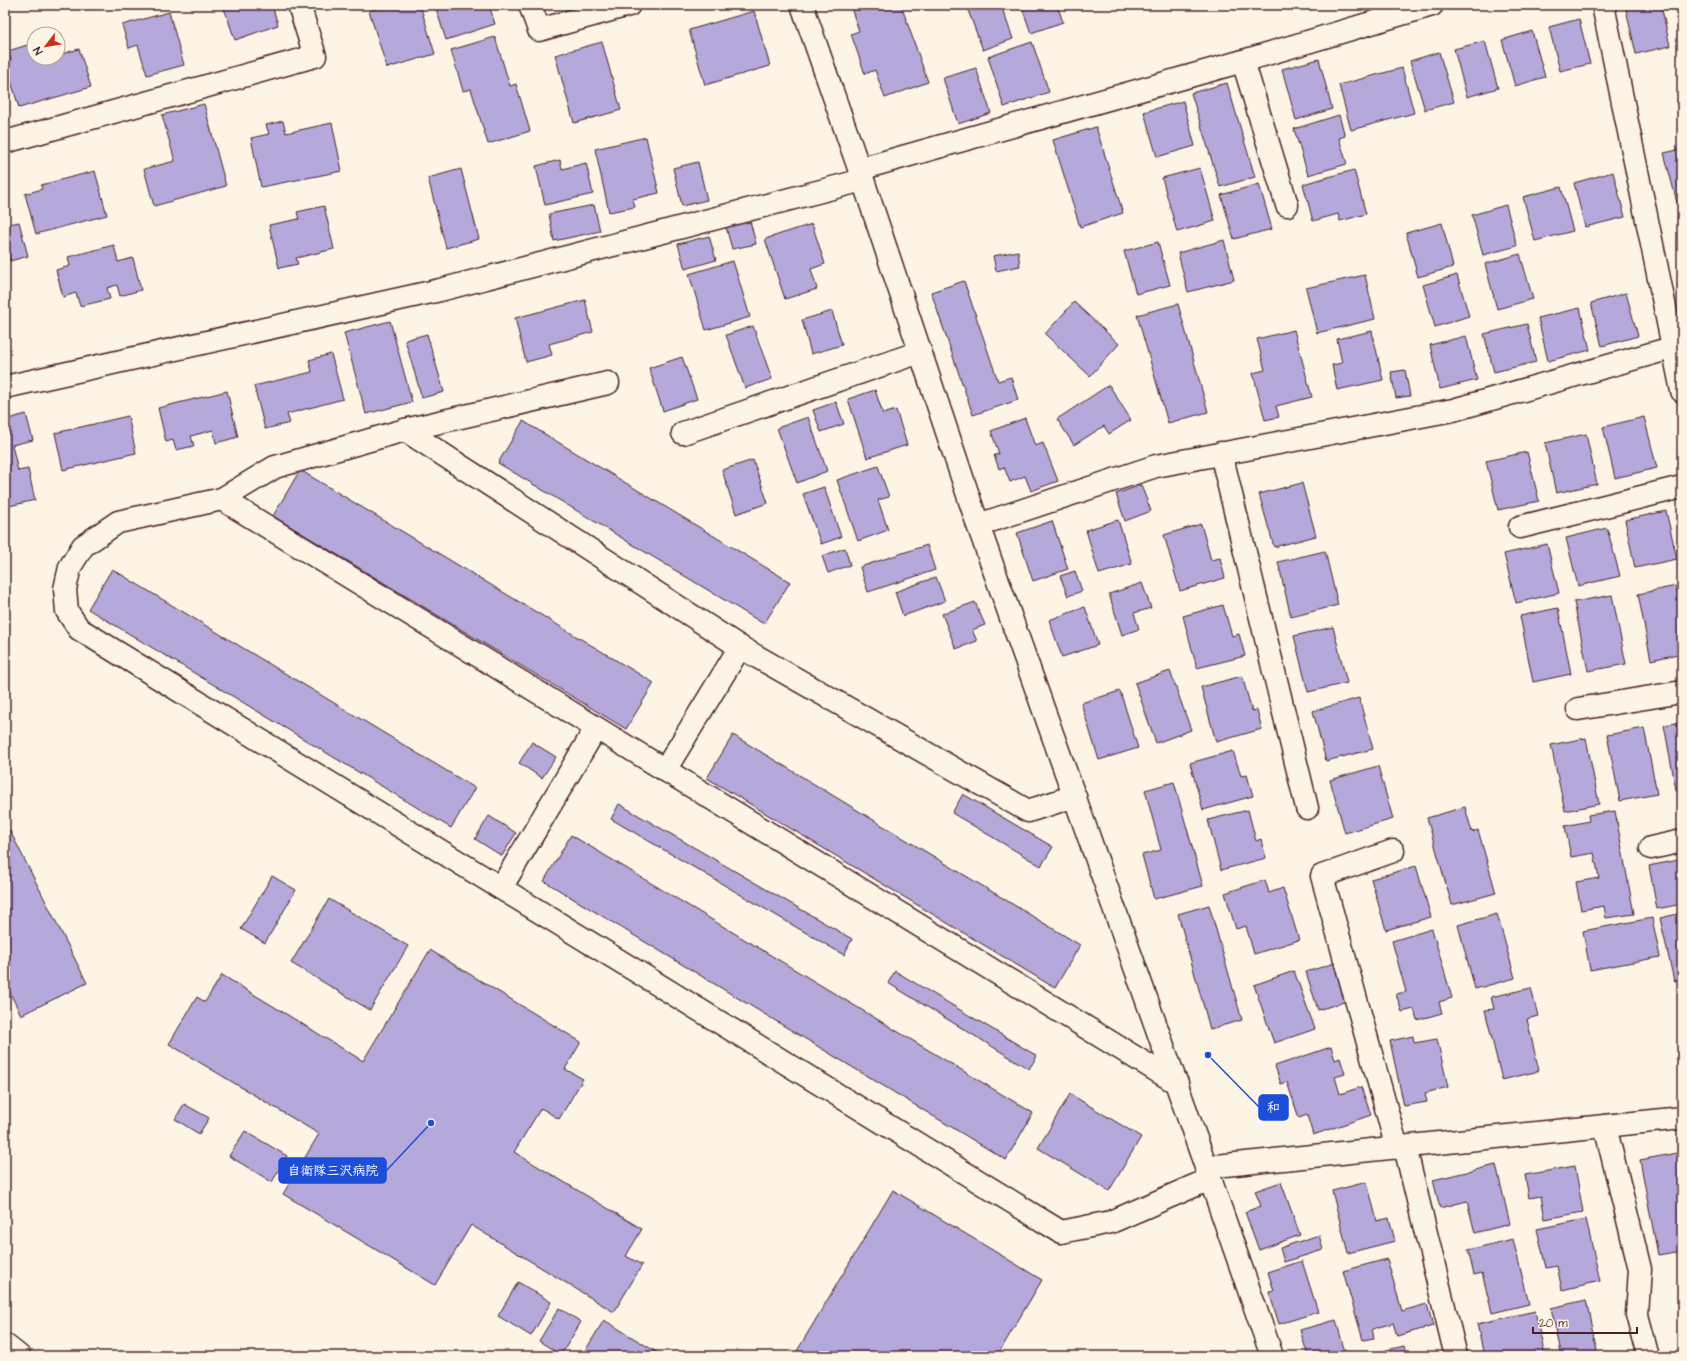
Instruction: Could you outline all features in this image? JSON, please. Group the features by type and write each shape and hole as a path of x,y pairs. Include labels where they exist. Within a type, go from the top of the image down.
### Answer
{"street":[{"path":"5,142 315,56 299,5"},
{"path":"530,5 539,30 629,5"},
{"path":"802,5 862,175 978,525 1177,1083 1272,1356"},
{"path":"5,387 440,290 862,175 1432,5"},
{"path":"1602,5 1677,347 1682,391"},
{"path":"1243,61 1287,206"},
{"path":"978,525 1156,466 1453,410 1677,347"},
{"path":"683,433 920,352"},
{"path":"608,383 405,430 275,467 222,499 118,522 83,546 70,567 65,589 66,611 79,629 1061,1232 1111,1222 1208,1173 1401,1147 1682,1118"},
{"path":"405,430 740,647 1028,811 1074,796"},
{"path":"1221,453 1307,808"},
{"path":"1520,527 1682,487"},
{"path":"222,499 1177,1083"},
{"path":"665,770 740,647"},
{"path":"1578,709 1682,692"},
{"path":"501,888 596,728"},
{"path":"1651,848 1682,841"},
{"path":"1393,851 1322,876 1401,1147 1456,1356"},
{"path":"1605,1126 1640,1269 1637,1315 1648,1356"},
{"path":"5,1345 19,1356"}],"building":[{"path":"223,5 272,5 278,25 235,40"},
{"path":"388,5 420,5 435,54 387,68 369,11"},
{"path":"435,5 489,5 495,24 446,40"},
{"path":"850,5 901,5 928,82 885,98 875,70 865,74 851,34 859,31"},
{"path":"966,5 1001,5 1013,39 983,50"},
{"path":"1021,5 1057,5 1063,22 1031,33"},
{"path":"1625,5 1661,5 1670,46 1636,54"},
{"path":"1676,5 1682,5 1682,36"},
{"path":"754,11 770,66 705,85 689,30"},
{"path":"169,12 184,65 147,75 138,45 129,48 122,25"},
{"path":"1579,19 1590,64 1560,71 1549,27"},
{"path":"1532,31 1545,77 1515,86 1502,40"},
{"path":"495,37 510,86 516,84 530,131 488,144 471,89 463,91 451,50"},
{"path":"1485,41 1498,88 1467,97 1454,49"},
{"path":"602,42 621,110 574,123 555,55"},
{"path":"1032,42 1049,92 1004,107 988,57"},
{"path":"26,45 26,66 66,66 66,53 79,49 91,87 19,108 5,61 11,59 8,51"},
{"path":"1439,52 1454,102 1425,110 1410,61"},
{"path":"1319,59 1332,109 1296,120 1282,69"},
{"path":"976,68 991,113 958,124 943,78"},
{"path":"1402,68 1414,113 1351,130 1339,85"},
{"path":"1227,83 1255,177 1220,187 1191,93"},
{"path":"1183,101 1195,146 1157,157 1144,112"},
{"path":"204,104 226,186 154,206 144,169 175,161 162,115"},
{"path":"1339,115 1345,136 1339,138 1347,164 1308,175 1294,129"},
{"path":"283,121 286,133 332,123 342,171 261,187 251,138 269,134 266,125"},
{"path":"1096,127 1123,213 1080,227 1053,140"},
{"path":"646,137 659,193 633,199 635,207 609,212 595,149"},
{"path":"1682,149 1682,209 1679,210 1664,153"},
{"path":"560,160 562,169 586,163 593,194 545,205 536,166"},
{"path":"698,162 707,200 682,206 673,168"},
{"path":"1200,168 1215,221 1177,232 1162,178"},
{"path":"461,169 479,239 446,248 428,178"},
{"path":"1354,170 1366,214 1340,221 1338,214 1313,221 1303,184"},
{"path":"95,171 107,215 36,234 25,194 42,189 41,185"},
{"path":"1613,172 1625,217 1585,227 1574,183"},
{"path":"1259,184 1272,229 1234,239 1221,195"},
{"path":"1561,187 1573,231 1535,241 1523,197"},
{"path":"594,205 600,231 554,241 549,214"},
{"path":"1506,205 1517,246 1483,255 1472,215"},
{"path":"324,206 334,249 296,258 298,264 279,268 269,225 299,219 297,212"},
{"path":"750,221 756,244 732,249 726,227"},
{"path":"19,222 28,256 10,261 5,240 5,225"},
{"path":"1442,223 1453,267 1418,277 1406,233"},
{"path":"812,224 825,264 811,269 817,289 785,299 765,239"},
{"path":"709,236 716,260 685,269 678,244"},
{"path":"1224,240 1234,280 1188,292 1178,253"},
{"path":"1158,242 1170,285 1136,294 1124,251"},
{"path":"114,245 118,262 133,258 141,290 120,296 117,285 107,288 110,299 80,306 76,293 63,297 56,270 70,266 68,257"},
{"path":"1018,251 1020,266 996,271 993,256"},
{"path":"1520,254 1533,299 1497,309 1485,264"},
{"path":"733,261 750,317 706,330 689,274"},
{"path":"1365,275 1375,319 1317,333 1306,288"},
{"path":"1457,275 1469,316 1435,327 1423,285"},
{"path":"964,281 998,381 1011,377 1018,400 973,415 931,292"},
{"path":"1626,293 1638,336 1602,346 1591,303"},
{"path":"585,300 593,332 549,344 552,355 526,362 515,318"},
{"path":"1074,302 1119,344 1090,376 1045,334"},
{"path":"1178,304 1208,412 1168,423 1137,315"},
{"path":"1580,308 1590,350 1548,361 1538,318"},
{"path":"832,311 842,345 811,354 802,320"},
{"path":"390,321 412,402 366,414 344,333"},
{"path":"1527,324 1536,362 1494,372 1484,334"},
{"path":"753,326 772,379 745,388 726,335"},
{"path":"1294,330 1312,397 1276,406 1279,417 1265,420 1253,373 1265,370 1257,339"},
{"path":"1372,331 1383,380 1337,390 1332,365 1342,363 1337,339"},
{"path":"427,334 444,392 422,398 405,340"},
{"path":"1466,336 1477,380 1440,389 1430,345"},
{"path":"331,354 343,399 287,414 290,423 265,429 254,386 312,372 309,360"},
{"path":"682,357 697,399 663,411 649,368"},
{"path":"1405,370 1410,396 1396,398 1391,372"},
{"path":"1109,385 1131,420 1109,434 1104,426 1074,445 1057,419"},
{"path":"875,390 883,414 896,410 907,445 867,458 848,399"},
{"path":"227,391 238,437 216,443 213,430 191,436 194,446 176,450 173,440 166,442 158,408"},
{"path":"836,402 844,424 821,432 813,410"},
{"path":"26,414 33,440 12,445 18,471 28,469 35,500 5,507 5,420"},
{"path":"128,416 136,453 63,470 55,433"},
{"path":"808,417 827,471 797,483 777,428"},
{"path":"1644,417 1657,468 1615,478 1603,427"},
{"path":"1025,418 1035,446 1043,443 1058,481 1031,491 1025,476 1010,482 1004,467 999,469 994,455 999,454 991,431"},
{"path":"523,421 790,582 764,624 498,463"},
{"path":"1586,434 1597,484 1556,493 1545,443"},
{"path":"1527,452 1539,501 1498,510 1486,461"},
{"path":"753,460 768,503 736,514 722,470"},
{"path":"878,466 889,497 878,500 888,530 858,541 837,480"},
{"path":"300,470 654,683 626,729 273,516"},
{"path":"1302,483 1316,536 1274,547 1259,494"},
{"path":"1141,485 1151,511 1125,521 1116,494"},
{"path":"824,487 841,537 821,544 803,494"},
{"path":"1666,511 1677,559 1635,568 1625,520"},
{"path":"1118,520 1132,564 1099,574 1086,530"},
{"path":"1052,521 1068,569 1033,581 1017,533"},
{"path":"1201,524 1211,560 1220,558 1225,578 1180,591 1164,535"},
{"path":"1607,528 1620,576 1578,586 1566,538"},
{"path":"1547,544 1559,593 1516,603 1504,554"},
{"path":"927,545 935,570 868,592 860,567"},
{"path":"845,548 850,565 828,573 822,556"},
{"path":"1325,551 1338,605 1291,617 1278,562"},
{"path":"112,569 475,788 451,828 88,609"},
{"path":"1075,571 1082,591 1068,596 1060,576"},
{"path":"936,577 945,601 903,616 895,592"},
{"path":"1142,583 1151,608 1134,613 1139,629 1122,635 1109,594"},
{"path":"1676,586 1682,615 1682,653 1651,660 1638,594"},
{"path":"1612,595 1626,664 1588,671 1574,602"},
{"path":"975,602 985,625 972,630 977,641 956,649 942,614"},
{"path":"1223,605 1232,636 1239,634 1245,656 1197,668 1183,616"},
{"path":"1085,607 1098,645 1062,657 1049,620"},
{"path":"1558,608 1571,674 1533,682 1520,616"},
{"path":"1333,627 1347,683 1308,692 1294,636"},
{"path":"1170,671 1191,730 1156,743 1135,683"},
{"path":"1242,676 1252,711 1257,710 1262,729 1216,742 1201,687"},
{"path":"1120,691 1138,748 1099,760 1081,703"},
{"path":"1359,698 1373,749 1326,761 1313,711"},
{"path":"1682,722 1682,789 1676,790 1664,725"},
{"path":"1644,728 1657,794 1620,801 1607,735"},
{"path":"733,735 1080,945 1055,988 707,778"},
{"path":"1586,738 1599,804 1565,811 1551,745"},
{"path":"532,742 556,757 542,778 519,763"},
{"path":"1233,751 1241,776 1247,775 1253,796 1203,810 1190,763"},
{"path":"1378,766 1393,819 1345,833 1330,780"},
{"path":"1174,782 1203,886 1154,899 1142,855 1161,850 1145,790"},
{"path":"963,794 1053,847 1041,866 952,813"},
{"path":"619,804 852,939 844,955 611,819"},
{"path":"1465,807 1472,832 1478,830 1496,893 1452,905 1427,818"},
{"path":"1248,810 1256,841 1261,839 1266,858 1221,870 1208,820"},
{"path":"1615,811 1634,914 1606,918 1604,906 1581,910 1576,882 1599,878 1594,853 1571,857 1565,826 1589,821 1588,815"},
{"path":"489,816 516,833 502,856 475,839"},
{"path":"10,831 87,983 21,1015 5,983 5,834"},
{"path":"571,835 1033,1113 1006,1160 544,881"},
{"path":"1682,859 1682,904 1657,909 1649,866"},
{"path":"1416,866 1431,917 1386,930 1371,879"},
{"path":"272,876 296,890 265,943 241,929"},
{"path":"1265,880 1269,893 1283,888 1299,940 1254,954 1246,926 1236,929 1225,893"},
{"path":"329,899 408,946 370,1010 291,963"},
{"path":"1209,905 1242,1020 1210,1029 1178,914"},
{"path":"1682,913 1682,979 1674,981 1660,918"},
{"path":"1497,914 1515,978 1475,989 1458,925"},
{"path":"1652,918 1660,957 1590,970 1583,931"},
{"path":"1432,929 1452,998 1439,1002 1442,1013 1417,1020 1414,1009 1402,1012 1396,994 1406,992 1392,941"},
{"path":"430,950 581,1042 565,1069 583,1079 559,1119 541,1108 514,1152 642,1229 626,1256 642,1265 614,1312 471,1225 435,1285 283,1194 319,1134 169,1044 197,997 205,1002 222,975 363,1061"},
{"path":"1335,963 1347,1001 1318,1010 1306,972"},
{"path":"895,971 1037,1056 1029,1069 888,983"},
{"path":"1294,971 1315,1029 1274,1043 1254,985"},
{"path":"1531,988 1538,1016 1527,1019 1539,1071 1502,1080 1485,1010 1494,1009 1491,997"},
{"path":"1413,1036 1414,1043 1437,1039 1448,1087 1425,1093 1427,1102 1404,1106 1390,1041"},
{"path":"1331,1047 1335,1060 1340,1058 1345,1074 1335,1077 1340,1094 1361,1087 1371,1115 1313,1135 1307,1115 1299,1118 1287,1082 1281,1084 1275,1066"},
{"path":"1070,1094 1141,1137 1109,1191 1038,1148"},
{"path":"184,1104 209,1118 199,1134 175,1119"},
{"path":"245,1131 287,1156 272,1182 229,1156"},
{"path":"1682,1152 1682,1251 1658,1255 1640,1160"},
{"path":"1496,1165 1510,1224 1475,1233 1467,1201 1440,1208 1433,1180"},
{"path":"1575,1166 1583,1212 1545,1219 1541,1196 1529,1198 1525,1175"},
{"path":"1281,1182 1300,1235 1259,1250 1245,1212 1261,1206 1255,1191"},
{"path":"1367,1182 1377,1221 1389,1218 1395,1241 1348,1253 1332,1191"},
{"path":"893,1190 1042,1280 997,1356 794,1356"},
{"path":"1586,1219 1600,1281 1562,1290 1557,1266 1546,1268 1537,1229"},
{"path":"1319,1235 1323,1250 1284,1262 1280,1248"},
{"path":"1513,1239 1529,1304 1492,1313 1482,1273 1474,1275 1468,1250"},
{"path":"1387,1259 1402,1311 1427,1304 1433,1326 1397,1336 1393,1323 1372,1329 1374,1338 1363,1340 1343,1271"},
{"path":"1302,1261 1318,1312 1279,1324 1269,1292 1274,1291 1268,1272"},
{"path":"518,1282 551,1302 531,1336 498,1316"},
{"path":"1586,1300 1598,1356 1562,1356 1551,1308"},
{"path":"559,1308 581,1322 561,1355 539,1341"},
{"path":"1535,1311 1545,1356 1484,1356 1477,1324"},
{"path":"604,1320 663,1356 582,1356"},
{"path":"1336,1320 1346,1356 1308,1356 1300,1330"},
{"path":"1404,1346 1407,1356 1375,1356 1374,1353"}],"place":[{"name":"和","path":"1208,1055"},
{"name":"自衛隊三沢病院","path":"431,1123"}]}
